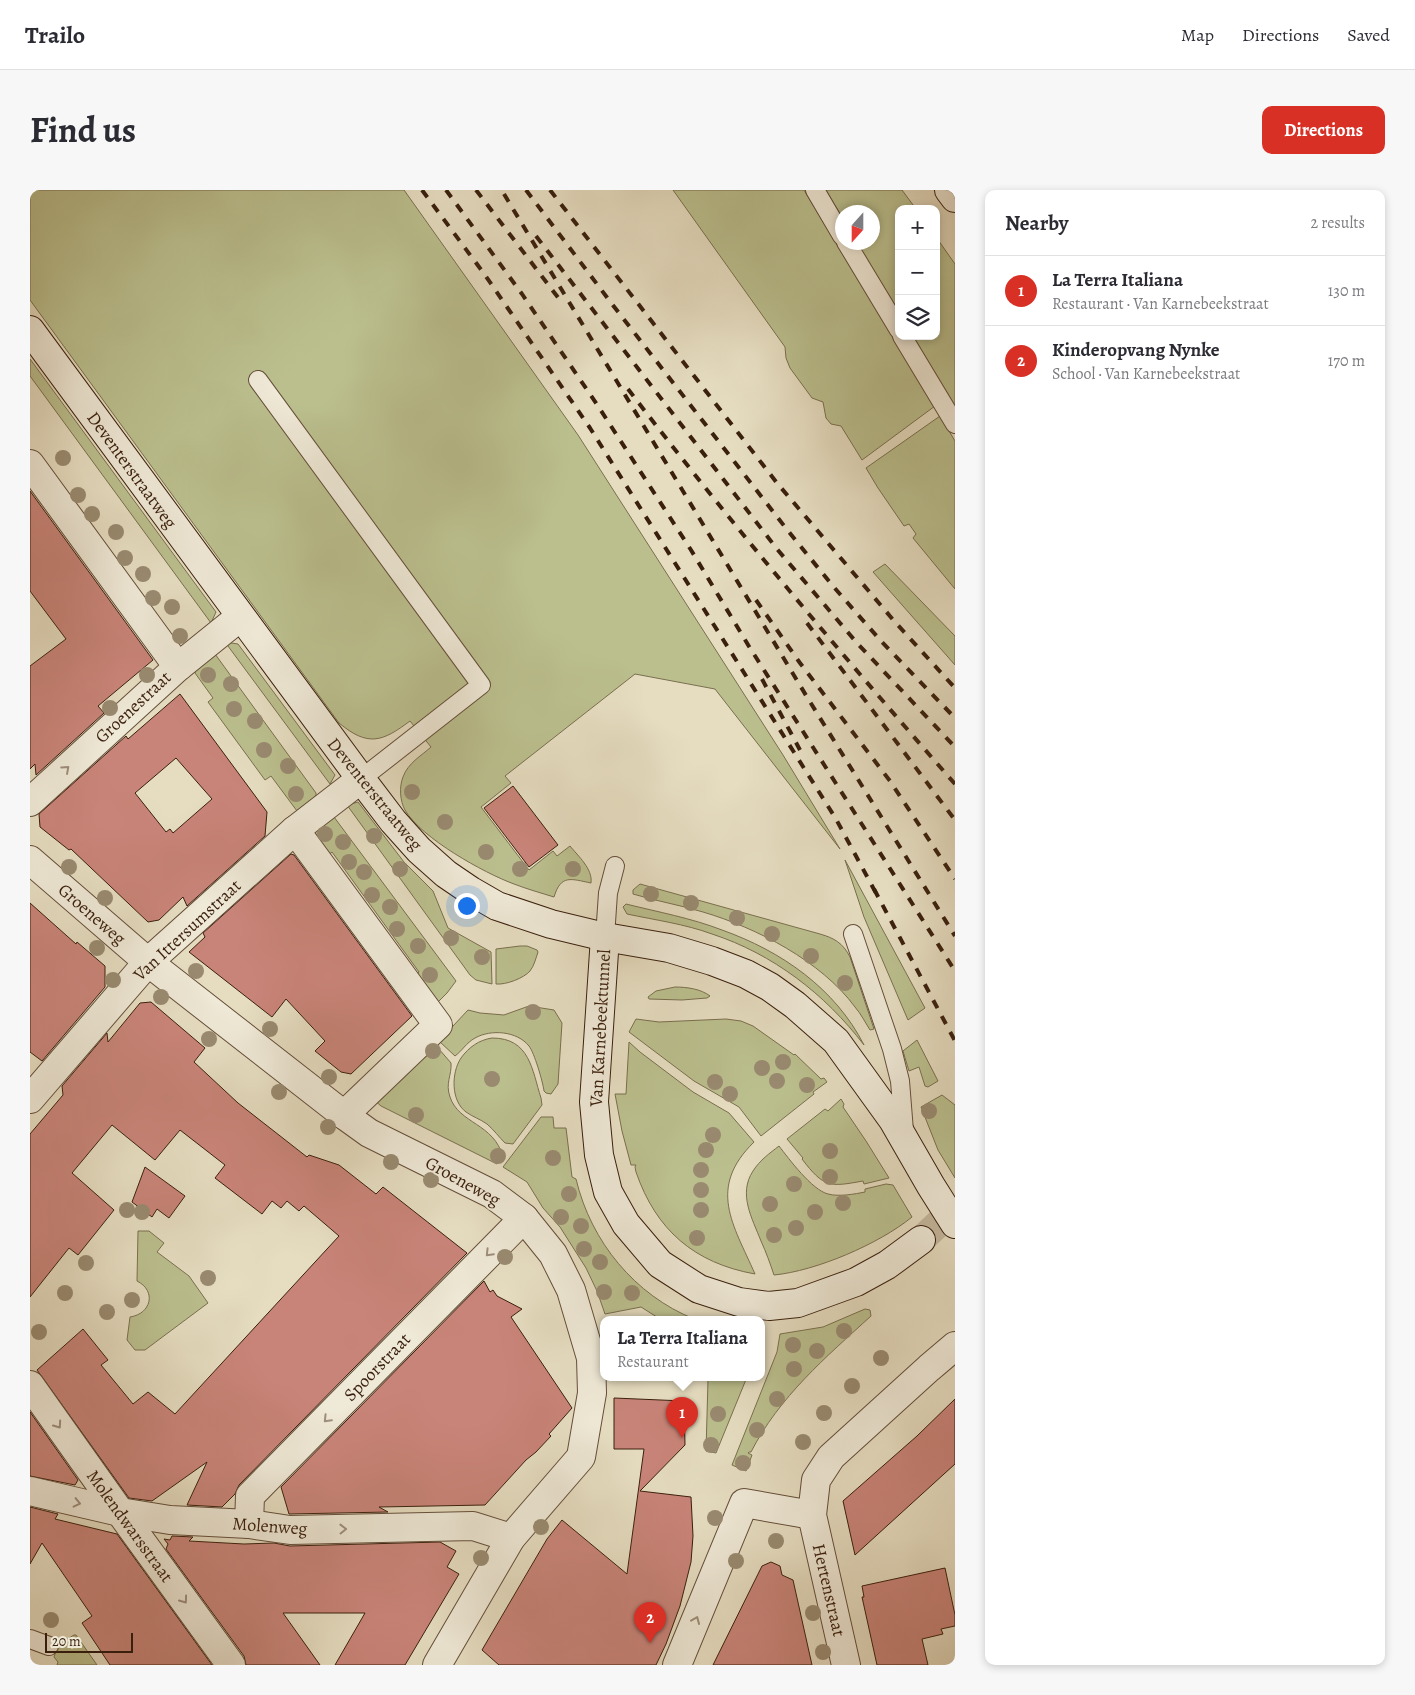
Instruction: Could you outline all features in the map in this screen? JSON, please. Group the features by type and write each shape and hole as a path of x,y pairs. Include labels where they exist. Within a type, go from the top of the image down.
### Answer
{"street":[{"path":"949,190 955,198"},
{"name":"Deventerstraatweg","path":"30,330 361,779 393,821 419,850 446,874 497,906 551,924 605,937 669,948 712,960 746,974 795,1005 836,1041 904,1137 955,1224"},
{"path":"30,464 178,667"},
{"name":"Groenestraat","path":"30,802 178,667 240,617"},
{"name":"Van Ittersumstraat","path":"30,1100 148,962 295,830 361,779"},
{"path":"295,830 438,1025 344,1115"},
{"name":"Groeneweg","path":"30,860 148,962 344,1115 370,1133 492,1194 524,1218 553,1254 571,1290 591,1358 592,1393 581,1456 511,1538 437,1665"},
{"name":"Van Karnebeektunnel","path":"605,937 594,1084 599,1155 608,1192 626,1224 660,1264 698,1289 739,1302 770,1306 798,1303 856,1282 887,1265 921,1240"},
{"name":"Spoorstraat","path":"249,1524 250,1496 524,1218"},
{"name":"Hertenstraat","path":"846,1665 812,1516 816,1480 831,1457 955,1346"},
{"name":"Molendwarsstraat","path":"30,1385 232,1665"},
{"name":"Molenweg","path":"30,1492 120,1512 170,1520 249,1524 290,1530 473,1526 511,1538"},
{"path":"677,1665 744,1503 812,1516"}],"lane":[{"path":"815,190 835,224"},
{"path":"851,250 895,323"},
{"path":"904,340 955,424"},
{"path":"258,380 481,685 361,779"},
{"path":"605,937 608,893 615,866"},
{"path":"853,934 898,1073 904,1137"},
{"path":"30,1639 49,1646"}],"green space":[{"path":"30,190 404,190 578,435 783,755 840,849 715,689 635,674 505,776 511,783 481,807 529,870 553,851 557,856 570,846 581,858 590,873 591,883 578,880 564,881 554,897 514,884 487,872 454,853 425,832 405,810 401,798 401,789 405,772 415,760 431,747 410,721 391,734 375,739 358,736 339,723 30,300"},
{"path":"673,190 804,190 835,241 835,250 840,250 935,406 862,460 841,426 831,424 826,418 823,402 812,398 790,368 786,358 785,347"},
{"path":"826,190 902,190 913,205 895,205 895,305 861,250 880,250 880,205 835,205"},
{"path":"940,243 955,264 955,408 915,340 940,340"},
{"path":"30,359 216,612 211,623 30,376"},
{"path":"940,416 955,441 955,589 913,538 916,534 909,524 904,526 866,468"},
{"path":"885,564 955,636 955,665 873,572"},
{"path":"225,642 238,644 335,775 330,784"},
{"path":"215,654 316,793 316,796 297,811 271,776 265,780 208,702 213,698 195,673 195,667"},
{"path":"358,802 404,862 433,891 448,928 491,952 492,984 476,980 470,975 347,805"},
{"path":"334,817 456,981 435,1005 414,976 419,972 332,852 326,857 314,841 318,837 312,829"},
{"path":"845,860 925,1008 908,1020 864,917"},
{"path":"640,884 834,939 850,957 874,1029 870,1030 861,1015 841,990 806,961 786,948 745,927 724,919 633,894 633,890"},
{"path":"626,904 710,926 765,949 804,974 822,989 838,1006 864,1045 849,1026 815,993 777,964 734,942 702,931 627,914 623,907"},
{"path":"527,946 538,952 531,969 524,976 505,983 496,984 496,949"},
{"path":"675,987 694,989 710,996 707,998 682,1000 649,999 648,997 656,991"},
{"path":"529,1006 554,1010 562,1023 558,1084 551,1094 544,1091 531,1049 518,1037 504,1033 481,1035 472,1040 455,1056 439,1041 468,1010 504,1015"},
{"path":"636,1019 659,1022 726,1019 741,1021 753,1026 795,1054 821,1079 824,1078 827,1082 761,1136 739,1107 694,1081 629,1032"},
{"path":"492,1038 505,1039 514,1043 522,1050 532,1067 541,1098 542,1105 513,1144 505,1143 487,1124 466,1112 457,1101 455,1094 455,1071 461,1058 475,1045 483,1040"},
{"path":"917,1040 938,1081 928,1087 925,1086 919,1067 909,1071 903,1051"},
{"path":"432,1041 451,1063 448,1087 454,1106 485,1130 499,1146 503,1157 497,1164 381,1106 373,1099"},
{"path":"629,1042 693,1092 729,1113 754,1142 740,1159 731,1175 728,1191 733,1222 755,1274 713,1262 680,1241 654,1211 644,1193 636,1172 636,1165 631,1165 615,1094 626,1094"},
{"path":"942,1095 955,1105 955,1178 938,1150 921,1107"},
{"path":"841,1099 844,1104 843,1107 889,1178 864,1184 863,1181 843,1184 828,1183 816,1176 787,1139 825,1109 828,1111"},
{"path":"541,1117 553,1117 554,1128 566,1128 572,1177 576,1179 592,1224 604,1245 618,1264 635,1281 653,1296 688,1316 655,1316 641,1307 605,1314 586,1268 560,1227 543,1208 527,1182 503,1167"},
{"path":"779,1146 801,1173 815,1187 822,1191 832,1195 847,1195 865,1192 865,1189 886,1184 893,1185 912,1217 882,1237 846,1255 809,1268 774,1275 748,1206 747,1188 756,1167"},
{"path":"138,1231 149,1231 164,1243 157,1252 189,1276 208,1303 145,1350 135,1350 127,1340 130,1317 143,1312 149,1302 147,1290 137,1281"},
{"path":"865,1309 870,1310 871,1316 805,1379 775,1413 751,1452 748,1453 752,1455 746,1471 732,1465 777,1352 780,1334 823,1327"},
{"path":"708,1381 745,1381 716,1453 706,1451"},
{"path":"76,1635 97,1665 57,1665 58,1662 54,1657 58,1645"}],"building":[{"path":"30,491 153,660 98,706 104,713 36,775 35,764 30,769 30,666 66,639 30,591"},
{"path":"180,694 267,812 265,836 187,906 183,897 159,920 148,922 71,849 69,850 40,827 39,814 126,736 128,739","holes":["176,758 212,799 173,833 170,829 166,832 135,793"]},
{"path":"513,786 558,845 529,867 484,808"},
{"path":"291,854 294,855 412,1016 351,1074 341,1072 315,1051 325,1041 286,999 272,1017 189,952 205,937 203,933"},
{"path":"30,903 76,944 77,942 105,966 105,987 42,1061 30,1052"},
{"path":"151,1002 205,1048 194,1062 238,1103 307,1157 309,1155 339,1165 376,1194 383,1187 467,1253 239,1485 235,1494 222,1507 187,1505 207,1462 152,1501 129,1498 37,1370 83,1329 108,1360 101,1365 133,1404 148,1392 175,1414 339,1236 304,1206 299,1211 287,1201 281,1208 272,1201 262,1214 215,1178 225,1165 180,1130 155,1160 112,1125 72,1173 114,1210 78,1255 69,1248 30,1297 30,1134 63,1095 62,1086 107,1033 108,1042 140,1003"},
{"path":"145,1167 185,1196 169,1218 157,1209 152,1217 132,1202"},
{"path":"484,1281 490,1292 493,1290 497,1296 522,1309 511,1317 572,1408 549,1434 551,1436 485,1505 379,1507 388,1512 289,1514 281,1487"},
{"path":"614,1398 684,1401 685,1445 640,1491 691,1497 693,1536 691,1562 680,1606 666,1644 656,1665 499,1665 482,1650 547,1539 562,1520 627,1574 644,1449 614,1449"},
{"path":"955,1399 955,1464 855,1555 843,1501 917,1436"},
{"path":"30,1412 78,1480 75,1485 30,1476"},
{"path":"30,1507 58,1514 55,1519 117,1534 212,1665 110,1665 82,1623 92,1616 42,1543 30,1564"},
{"path":"172,1536 193,1537 189,1541 244,1544 274,1543 290,1546 440,1542 456,1551 447,1567 459,1574 405,1665 335,1665 365,1613 283,1613 320,1665 246,1665 244,1656 166,1549 168,1544 164,1539 170,1540"},
{"path":"771,1562 780,1566 782,1575 793,1580 812,1665 713,1665 762,1566"},
{"path":"945,1568 955,1615 955,1626 941,1629 943,1634 922,1639 928,1665 877,1665 862,1597 864,1597 862,1586"}],"tunnel":[{"path":"921,1240 955,1208"}],"railway":[{"path":"422,190 485,275 590,428 836,819 877,895"},
{"path":"446,190 522,294 598,406 691,550 750,648 955,971"},
{"path":"476,190 563,304"},
{"path":"526,190 612,304 832,585 881,641 955,718"},
{"path":"550,190 777,483 895,622 955,688"},
{"path":"504,194 807,697 955,936"},
{"path":"536,236 777,549 857,643 955,747"},
{"path":"628,389 788,589 955,784"},
{"path":"756,600 800,663 890,781 955,879"},
{"path":"807,623 955,820"},
{"path":"762,679 800,750"},
{"path":"874,889 955,1041"}],"place":[{"name":"La Terra Italiana","path":"682,1438"},
{"name":"Kinderopvang Nynke","path":"650,1643"}]}
